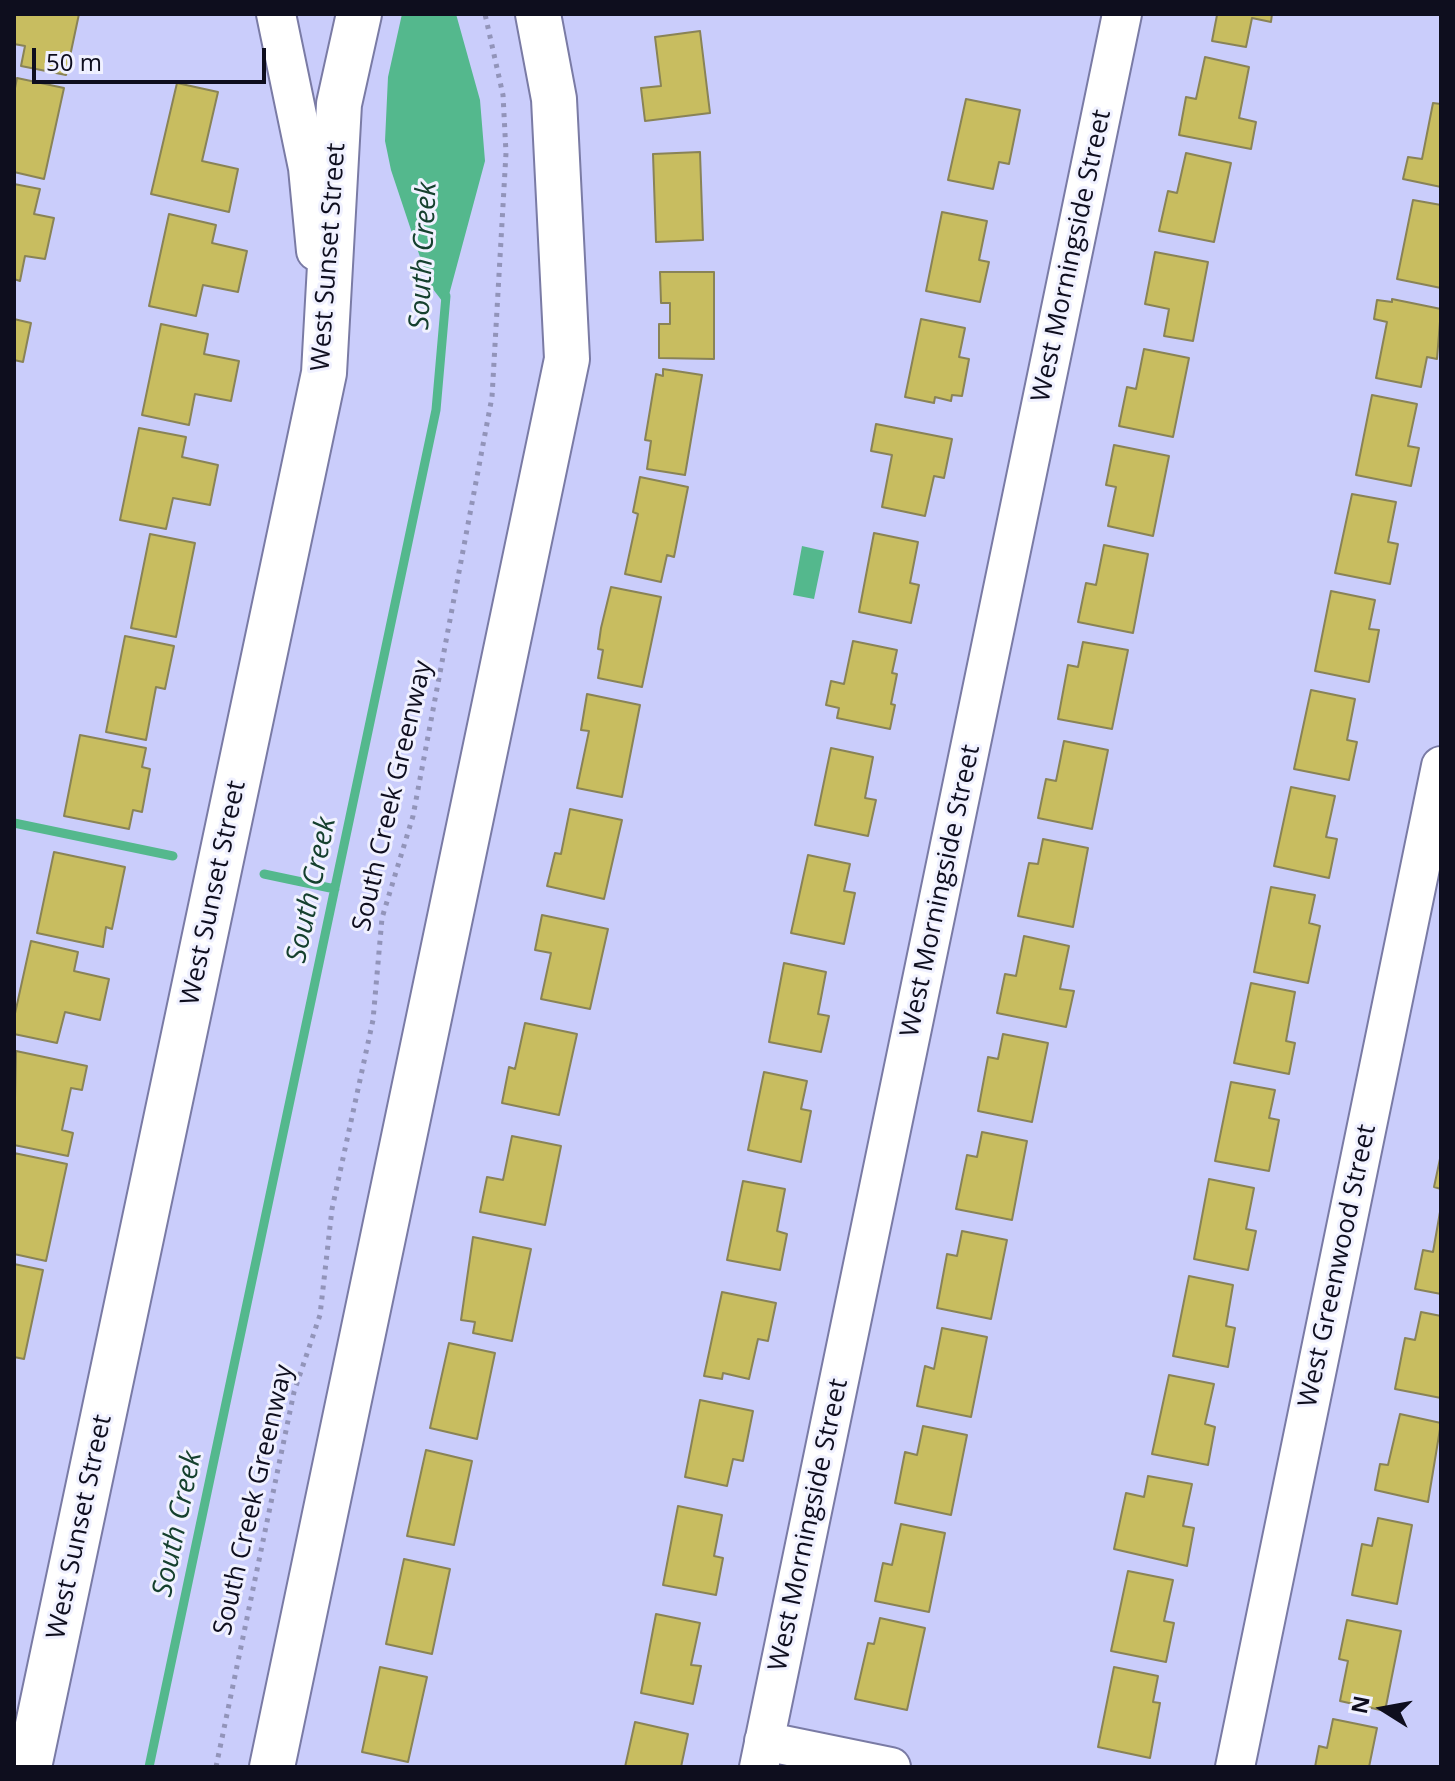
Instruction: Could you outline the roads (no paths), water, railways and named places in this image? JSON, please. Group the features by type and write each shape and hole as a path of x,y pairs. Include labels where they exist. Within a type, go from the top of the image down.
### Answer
{"main road":[{"name":"West Sunset Street","path":"29,1767 324,373 339,104 359,14"},
{"path":"272,1767 567,359 554,99 538,14"}],"street":[{"path":"276,14 308,168 324,373"},
{"name":"West Morningside Street","path":"762,1754 1122,14"},
{"name":"West Greenwood Street","path":"1235,1767 1441,766"},
{"path":"762,1754 891,1767"}],"water":[{"path":"402,14 456,14 480,100 485,161 446,306 429,284 391,170 385,141 388,77"},
{"path":"802,546 824,551 814,599 793,595"}],"waterway":[{"name":"South Creek","path":"149,1767 436,410 446,296"},
{"path":"14,823 173,856"},
{"path":"264,874 335,889"}]}
